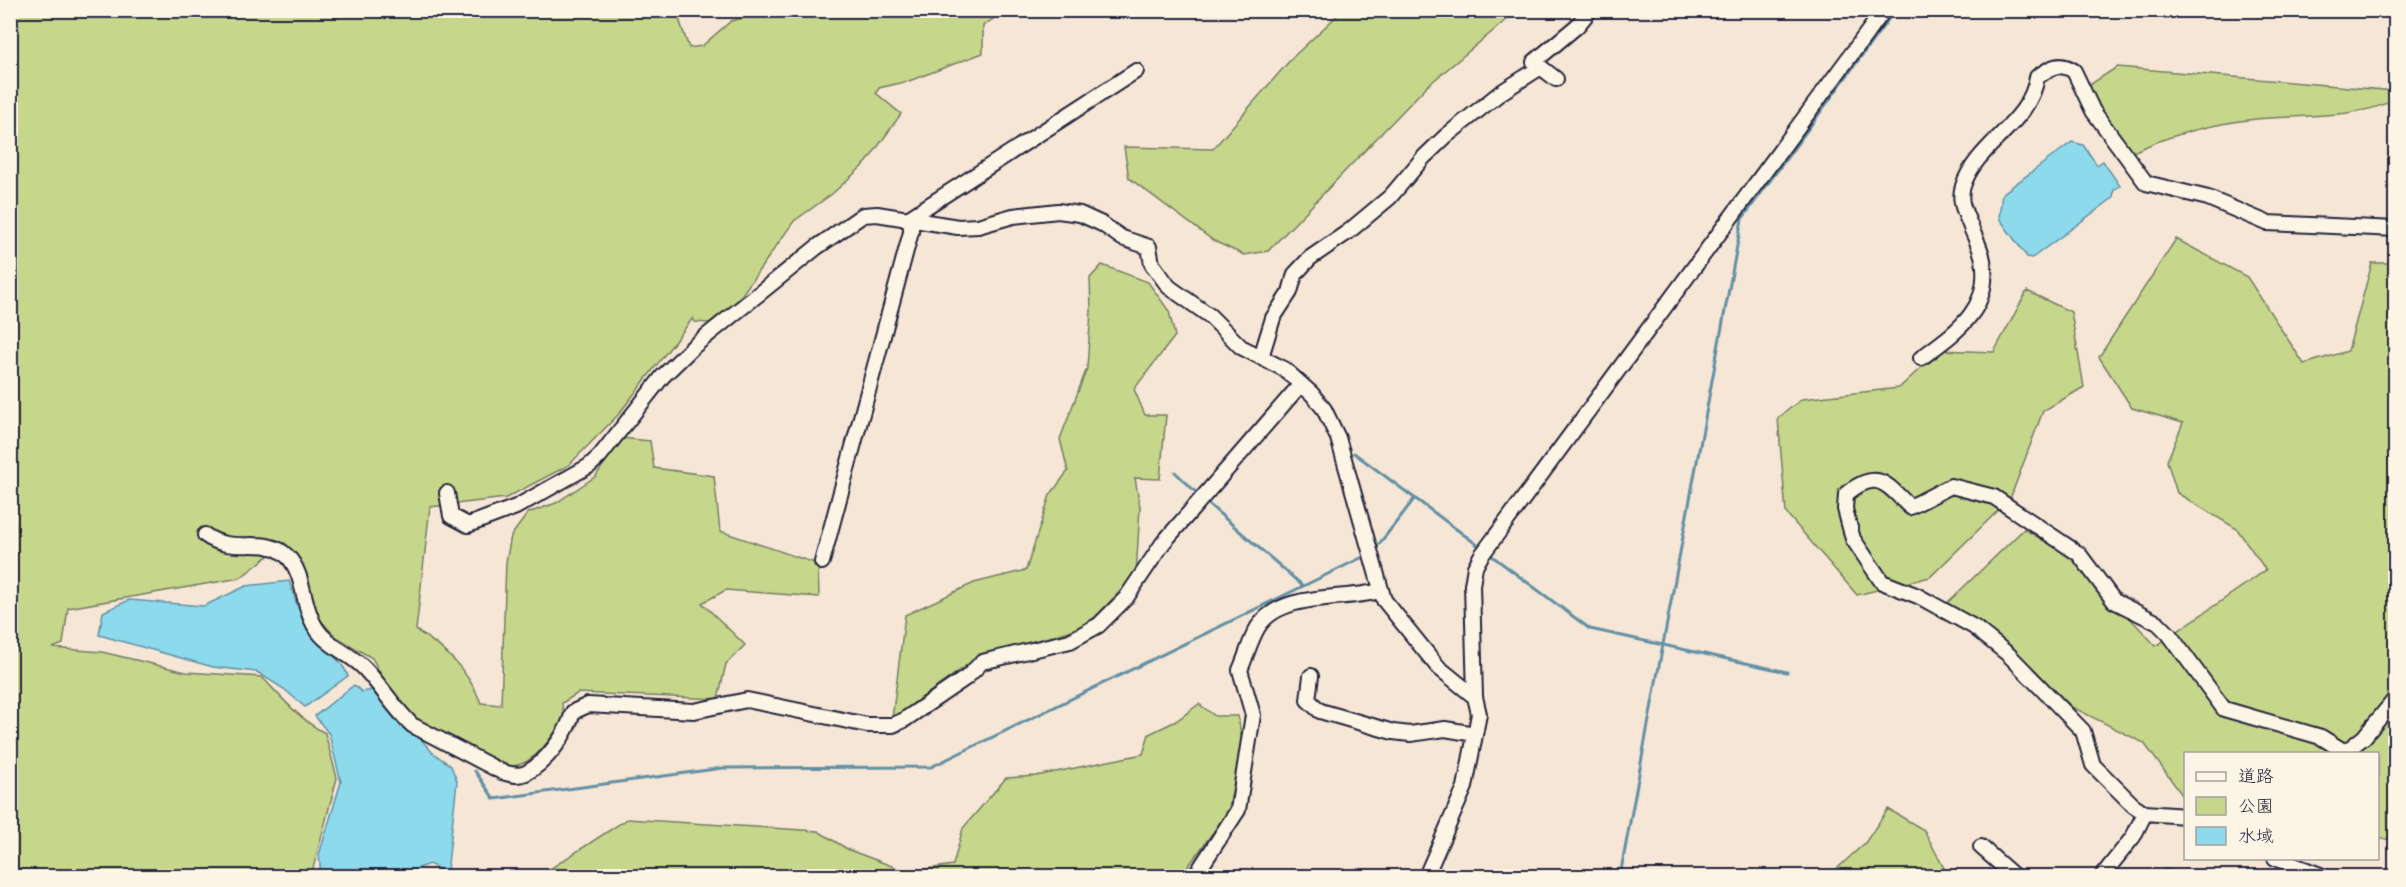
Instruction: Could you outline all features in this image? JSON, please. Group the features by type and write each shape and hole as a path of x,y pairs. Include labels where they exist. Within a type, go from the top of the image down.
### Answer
{"street":[{"path":"1556,79 1534,62 1577,26 1590,10"},
{"path":"1426,876 1465,787 1479,714 1475,697 1472,585 1475,567 1884,10"},
{"path":"1921,358 1970,319 1985,281 1983,257 1960,199 1963,185 1975,161 2018,117 2036,86 2037,77 2052,67 2061,65 2074,71 2093,111 2146,183 2208,198 2267,223 2396,229"},
{"path":"1261,357 1273,318 1290,292 1295,274 1310,258 1348,232 1390,197 1423,158 1446,136 1500,93 1541,68"},
{"path":"909,220 1136,71"},
{"path":"447,493 451,516 468,525 516,507 589,466 599,457 663,376 694,346 824,241 850,222 869,213 958,227 978,226 1013,216 1058,212 1080,214 1102,224 1122,238 1149,247 1152,264 1169,287 1210,316 1241,347 1284,369 1312,394 1333,423 1380,591 1390,610 1438,667 1475,697"},
{"path":"822,562 908,243 909,220"},
{"path":"205,535 217,544 274,547 287,556 294,567 308,614 326,640 363,667 401,715 412,725 514,776 525,773 550,752 569,727 573,712 588,705 694,711 747,700 867,725 893,725 967,677 982,663 1070,641 1099,625 1126,598 1163,543 1301,384"},
{"path":"2184,816 2145,813 2118,791 2093,765 2083,732 2050,694 2009,655 1974,627 1918,596 1882,582 1853,539 1845,509 1846,494 1866,482 1880,480 1888,484 1910,507 1951,486 1994,497 2079,554 2114,601 2158,623 2169,634 2224,709 2321,737 2345,752 2364,737 2396,698"},
{"path":"1195,876 1238,810 1253,715 1240,670 1258,627 1283,607 1298,600 1358,597 1380,591"},
{"path":"1311,676 1308,700 1320,711 1394,732 1410,734 1446,729 1475,734"},
{"path":"2102,876 2133,837 2145,813"},
{"path":"1981,847 2014,876"},
{"path":"2280,860 2323,876"}],"green space":[{"path":"10,11 680,11 680,22 689,48 702,46 731,21 770,11 1030,11 999,15 983,26 983,53 909,81 879,88 876,93 901,114 867,162 832,194 794,221 736,303 709,323 695,322 693,318 618,415 569,465 506,498 430,507 416,630 455,661 470,680 481,703 501,705 506,562 511,536 528,513 556,503 596,476 621,438 650,441 654,468 714,476 720,531 818,564 819,597 726,590 702,603 745,645 726,664 718,699 578,693 562,703 564,720 540,751 526,762 507,767 414,719 399,706 372,658 335,636 317,616 300,561 285,543 240,578 68,608 63,644 53,648 102,652 186,672 262,677 299,715 325,733 337,778 311,876 11,876"},
{"path":"1342,11 1517,11 1426,87 1268,251 1244,255 1214,241 1129,178 1124,147 1213,149 1292,58"},
{"path":"2117,67 2395,91 2396,98 2383,105 2348,113 2256,119 2206,127 2174,136 2127,155 2089,90 2091,84"},
{"path":"2176,239 2247,277 2304,364 2348,351 2372,263 2395,263 2395,839 2379,839 2379,752 2184,752 2184,798 2144,743 2072,707 1983,623 1946,604 2024,529 2075,559 2156,646 2266,570 2237,529 2177,493 2167,461 2183,423 2132,408 2099,357"},
{"path":"1102,265 1148,282 1169,311 1175,336 1134,389 1145,415 1166,415 1160,479 1135,478 1140,507 1136,575 1086,626 977,658 892,719 905,615 974,583 1026,570 1050,495 1068,471 1060,439 1087,368 1091,311 1090,278"},
{"path":"2027,291 2071,312 2084,387 2043,411 2010,499 1930,577 1857,595 1786,513 1778,418 1802,399 1899,388 1940,350 1994,352"},
{"path":"1199,704 1215,716 1238,716 1242,741 1228,812 1181,876 539,876 627,819 818,831 849,850 908,872 953,865 963,828 1006,778 1036,776 1143,754 1149,734 1176,721"},
{"path":"1888,809 1924,830 1948,876 1829,876 1865,843"}],"water":[{"path":"2072,142 2083,145 2097,165 2103,161 2120,186 2114,190 2113,198 2032,258 2027,257 1999,218 2002,194"},
{"path":"289,581 309,631 342,664 348,676 305,707 284,689 257,672 213,667 99,635 103,612 129,600 204,606 246,586"},
{"path":"354,685 362,692 372,690 401,727 420,738 432,752 451,766 457,781 447,873 429,864 413,870 412,876 321,876 319,855 341,782 329,734 315,716"},
{"path":"2165,869 2204,876 2152,876"}],"waterway":[{"path":"1620,876 1742,219 1895,10"},
{"path":"1354,453 1483,549"},
{"path":"1175,472 1200,496"},
{"path":"1373,552 1415,498"},
{"path":"1205,501 1303,586"},
{"path":"1488,553 1590,629 1787,672"},
{"path":"475,771 494,799 723,768 931,767 1367,555"}]}
